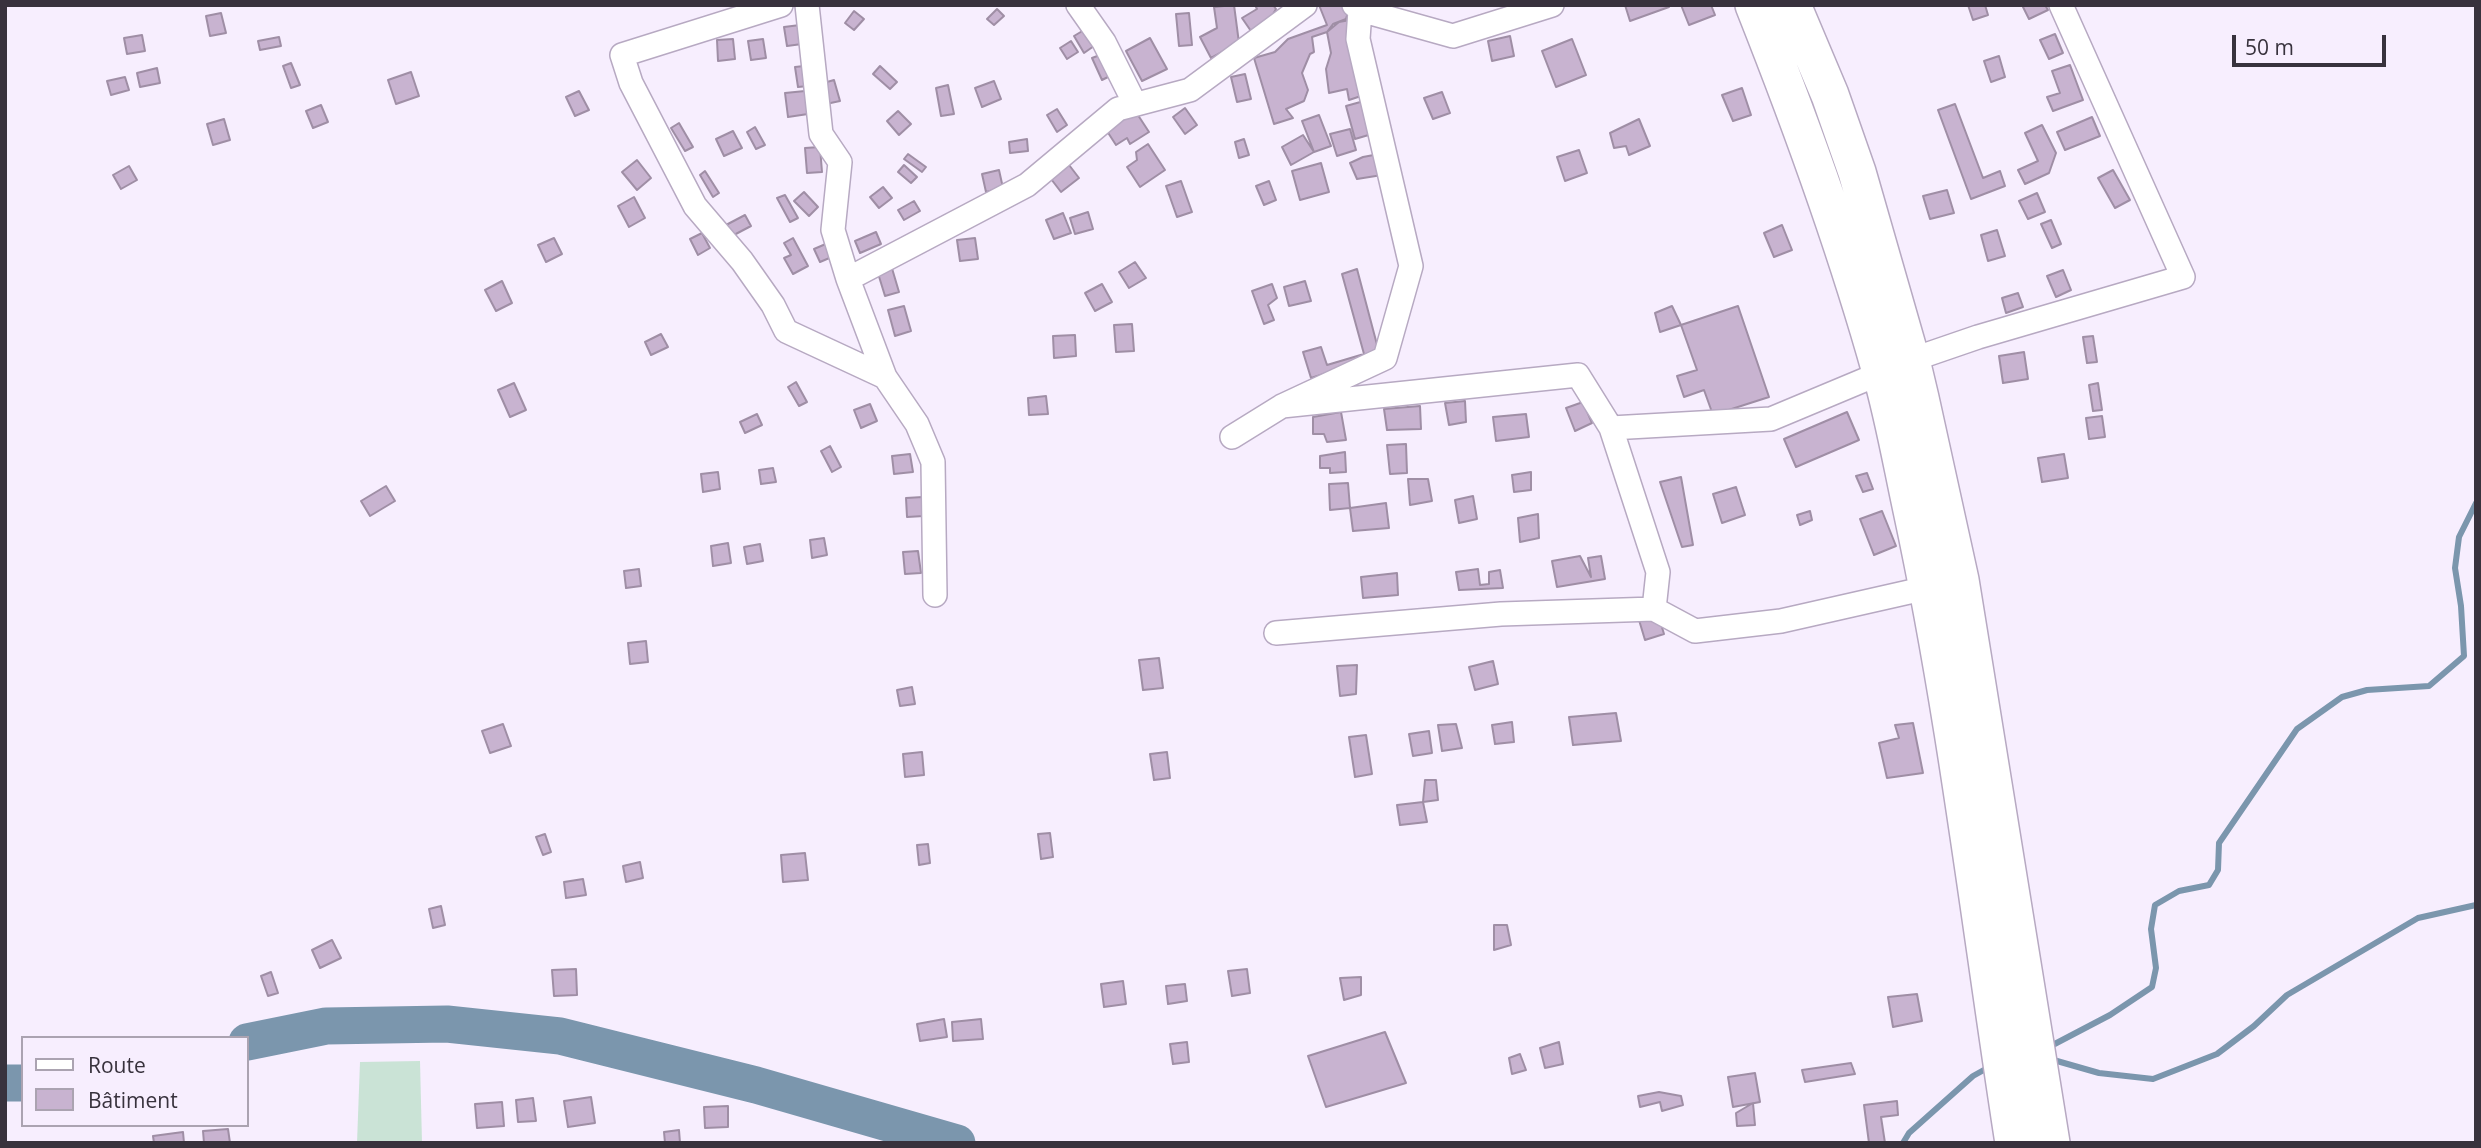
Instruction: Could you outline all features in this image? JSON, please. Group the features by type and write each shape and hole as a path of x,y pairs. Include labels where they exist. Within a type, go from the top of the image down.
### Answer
{"main road":[{"path":"1754,5 1831,209 1896,367"},
{"path":"1792,5 1830,95 1857,172 1896,367 1945,584 2051,1143"},
{"path":"1945,584 1949,699 2014,1143"}],"street":[{"path":"781,5 622,55 631,83 695,206 742,261 773,305 786,331 884,377"},
{"path":"807,5 821,134 840,162 833,230 884,377 917,424 933,462 935,595"},
{"path":"1078,5 1104,42 1135,104"},
{"path":"848,279 1027,185 1118,108 1190,90 1305,5"},
{"path":"1232,437 1282,406 1385,358 1410,266 1358,38 1357,8 1453,36 1552,5"},
{"path":"1611,428 1771,419 1896,367 1978,337 2183,277 2061,5"},
{"path":"1282,406 1578,374 1611,428 1658,572 1654,609"},
{"path":"1276,633 1501,614 1654,609 1695,631 1781,621 1945,584"}],"green space":[{"path":"420,1061 422,1143 357,1143 360,1062"}],"building":[{"path":"1234,5 1239,43 1211,58 1200,37 1217,28 1214,7"},
{"path":"1255,5 1273,5 1276,9 1267,25 1253,34 1242,18 1257,9"},
{"path":"1319,5 1344,5 1348,12 1346,19 1333,24 1327,32 1312,37 1314,52 1310,54 1302,73 1308,90 1304,101 1286,109 1293,118 1274,124 1254,58 1275,52 1288,39 1327,25"},
{"path":"1625,5 1668,5 1669,7 1630,21"},
{"path":"1681,5 1711,5 1715,15 1689,25"},
{"path":"1968,5 1985,5 1988,15 1973,20"},
{"path":"2022,5 2045,5 2048,10 2029,19"},
{"path":"997,9 1004,16 994,25 987,19"},
{"path":"854,11 864,19 854,30 845,23"},
{"path":"221,13 226,33 210,36 206,16"},
{"path":"1189,13 1192,45 1179,46 1176,14"},
{"path":"1350,20 1367,94 1349,100 1347,89 1329,93 1326,69 1331,53 1327,32 1339,22"},
{"path":"800,25 802,44 787,46 784,27"},
{"path":"1084,30 1094,46 1084,53 1074,36"},
{"path":"2055,34 2063,53 2049,59 2040,40"},
{"path":"142,35 145,51 127,54 124,38"},
{"path":"1510,36 1514,56 1492,61 1488,41"},
{"path":"279,37 281,46 260,50 258,41"},
{"path":"1150,38 1167,69 1142,81 1126,51"},
{"path":"733,39 735,59 718,61 717,40"},
{"path":"763,39 766,58 751,60 748,41"},
{"path":"1572,39 1586,75 1556,87 1542,51"},
{"path":"1071,41 1078,52 1067,59 1060,48"},
{"path":"1100,55 1110,76 1102,80 1092,58"},
{"path":"1999,56 2005,77 1991,82 1984,61"},
{"path":"291,63 300,85 291,88 283,66"},
{"path":"2070,65 2083,100 2053,111 2047,97 2060,93 2052,71"},
{"path":"804,66 808,86 798,87 795,67"},
{"path":"880,66 897,82 890,89 873,74"},
{"path":"157,68 160,83 140,87 137,73"},
{"path":"411,72 419,96 396,104 388,80"},
{"path":"1245,74 1251,99 1237,102 1231,77"},
{"path":"125,77 129,90 111,95 107,81"},
{"path":"834,80 840,101 826,104 820,84"},
{"path":"994,81 1001,99 982,107 975,88"},
{"path":"948,85 954,114 941,116 936,88"},
{"path":"1742,88 1751,115 1733,121 1722,95"},
{"path":"579,91 589,110 575,116 566,97"},
{"path":"805,91 808,114 788,117 785,93"},
{"path":"1442,92 1450,113 1433,119 1424,98"},
{"path":"1364,101 1372,134 1355,139 1346,106"},
{"path":"1955,104 1983,178 2000,171 2005,186 1971,199 1938,110"},
{"path":"321,105 328,122 313,128 306,111"},
{"path":"1185,108 1197,125 1185,134 1173,117"},
{"path":"1057,109 1067,125 1057,132 1047,115"},
{"path":"1134,109 1149,132 1130,144 1127,138 1116,145 1105,128"},
{"path":"898,111 911,124 899,135 887,121"},
{"path":"1319,115 1331,146 1314,152 1302,121"},
{"path":"2092,117 2100,136 2065,150 2057,132"},
{"path":"224,119 230,140 213,145 207,124"},
{"path":"1639,119 1650,146 1629,155 1626,146 1614,148 1610,133"},
{"path":"679,123 693,147 685,151 671,128"},
{"path":"2042,125 2056,153 2049,173 2025,184 2018,170 2038,161 2025,133"},
{"path":"755,127 765,145 756,149 747,132"},
{"path":"1350,129 1356,150 1337,156 1330,134"},
{"path":"733,131 742,148 724,156 716,139"},
{"path":"1303,135 1314,152 1291,165 1282,147"},
{"path":"1027,139 1028,151 1010,153 1009,142"},
{"path":"1244,139 1249,155 1239,158 1235,142"},
{"path":"1148,144 1165,170 1140,187 1127,167 1137,160 1136,152"},
{"path":"820,147 822,172 807,173 805,148"},
{"path":"1579,150 1587,173 1565,181 1557,157"},
{"path":"908,154 926,167 922,172 904,159"},
{"path":"1379,154 1382,175 1357,179 1350,163"},
{"path":"637,160 651,178 637,190 622,172"},
{"path":"1066,161 1079,178 1061,192 1048,175"},
{"path":"1321,163 1329,192 1300,200 1292,171"},
{"path":"904,165 917,177 911,183 898,172"},
{"path":"129,166 137,180 121,189 113,175"},
{"path":"999,170 1003,188 986,192 982,174"},
{"path":"2113,170 2130,200 2115,208 2098,178"},
{"path":"705,171 719,193 713,197 700,175"},
{"path":"1181,181 1192,212 1177,217 1166,186"},
{"path":"1269,181 1276,200 1264,205 1256,186"},
{"path":"883,187 892,198 879,208 870,197"},
{"path":"1947,190 1954,213 1930,219 1923,196"},
{"path":"804,192 818,207 809,216 794,201"},
{"path":"2037,193 2045,212 2028,219 2019,201"},
{"path":"785,195 798,218 790,222 777,198"},
{"path":"634,197 645,218 629,227 618,206"},
{"path":"914,201 920,211 904,220 898,210"},
{"path":"1088,212 1093,229 1075,234 1070,218"},
{"path":"1063,213 1071,233 1054,239 1046,220"},
{"path":"745,215 751,226 732,236 726,225"},
{"path":"2051,220 2061,244 2052,248 2041,224"},
{"path":"1782,225 1792,250 1774,257 1764,233"},
{"path":"1997,230 2005,256 1988,261 1981,235"},
{"path":"876,232 881,244 860,253 855,241"},
{"path":"702,233 710,248 698,255 690,239"},
{"path":"554,238 562,254 546,262 538,245"},
{"path":"793,238 808,266 793,274 784,258 791,255 784,243"},
{"path":"975,238 978,259 960,261 957,240"},
{"path":"828,243 834,256 820,262 814,249"},
{"path":"1135,262 1146,278 1129,288 1119,272"},
{"path":"891,265 899,292 885,296 877,270"},
{"path":"1357,269 1380,356 1311,378 1303,352 1321,347 1327,365 1364,354 1342,274"},
{"path":"2063,270 2071,290 2056,297 2047,276"},
{"path":"502,281 512,303 496,311 485,290"},
{"path":"1305,281 1311,301 1289,306 1284,287"},
{"path":"1102,284 1112,302 1095,311 1085,293"},
{"path":"1272,284 1277,298 1268,305 1274,320 1264,324 1252,291"},
{"path":"2018,293 2023,307 2006,313 2002,298"},
{"path":"904,306 911,331 895,336 888,310"},
{"path":"1672,306 1681,325 1660,332 1655,313"},
{"path":"1738,306 1769,397 1713,415 1704,390 1684,397 1677,376 1697,370 1681,325"},
{"path":"1132,324 1134,351 1116,352 1114,325"},
{"path":"661,334 668,347 651,355 645,342"},
{"path":"1075,335 1076,356 1054,358 1053,336"},
{"path":"2093,336 2097,362 2087,363 2083,337"},
{"path":"2024,352 2028,379 2003,383 1999,356"},
{"path":"796,382 807,402 799,406 788,387"},
{"path":"514,383 526,410 510,417 498,390"},
{"path":"2098,383 2102,410 2093,411 2089,385"},
{"path":"1046,396 1048,414 1029,415 1028,398"},
{"path":"1465,401 1466,422 1449,425 1445,403"},
{"path":"1583,402 1592,423 1575,431 1566,408"},
{"path":"870,404 877,421 861,428 854,410"},
{"path":"1420,406 1421,429 1387,430 1384,409"},
{"path":"1341,412 1346,440 1327,442 1324,434 1313,434 1313,417"},
{"path":"1847,412 1859,440 1796,467 1784,439"},
{"path":"757,414 762,425 745,433 740,422"},
{"path":"1526,414 1529,437 1496,441 1493,417"},
{"path":"2102,416 2105,437 2089,439 2086,418"},
{"path":"1406,444 1407,473 1390,474 1387,445"},
{"path":"830,446 841,467 832,472 821,451"},
{"path":"1345,452 1346,472 1330,473 1330,468 1320,468 1320,456"},
{"path":"910,454 913,472 894,474 892,456"},
{"path":"2064,454 2068,478 2042,482 2038,458"},
{"path":"773,468 776,482 761,484 759,470"},
{"path":"718,472 720,489 703,492 701,474"},
{"path":"1531,472 1531,490 1514,492 1512,475"},
{"path":"1867,473 1873,489 1863,492 1856,476"},
{"path":"1681,477 1693,545 1682,547 1660,482"},
{"path":"1408,479 1428,479 1432,501 1410,505"},
{"path":"1348,483 1350,508 1330,510 1329,484"},
{"path":"386,486 395,501 370,516 361,501"},
{"path":"1736,487 1745,515 1722,523 1713,494"},
{"path":"1473,496 1477,519 1459,523 1455,500"},
{"path":"923,497 924,516 907,517 906,498"},
{"path":"1386,503 1389,528 1353,531 1350,508"},
{"path":"1810,511 1812,520 1800,525 1797,515"},
{"path":"1882,511 1896,546 1874,555 1860,519"},
{"path":"1538,514 1539,538 1520,542 1518,518"},
{"path":"824,538 827,555 812,558 810,540"},
{"path":"728,543 731,563 713,566 711,546"},
{"path":"760,544 763,561 747,564 744,547"},
{"path":"918,551 921,573 905,574 903,552"},
{"path":"1580,556 1591,577 1588,558 1601,556 1605,579 1557,587 1552,561"},
{"path":"639,569 641,586 626,588 624,571"},
{"path":"1478,569 1480,585 1489,584 1489,572 1500,570 1503,588 1459,590 1456,572"},
{"path":"1397,573 1398,595 1363,598 1361,577"},
{"path":"1658,614 1664,634 1645,640 1639,620"},
{"path":"646,641 648,662 630,664 628,643"},
{"path":"1159,658 1163,688 1143,690 1139,660"},
{"path":"1493,661 1498,684 1475,690 1469,667"},
{"path":"1357,665 1356,694 1340,696 1337,666"},
{"path":"912,687 915,704 900,706 897,690"},
{"path":"1616,713 1621,741 1573,745 1569,717"},
{"path":"1512,722 1514,742 1495,744 1492,725"},
{"path":"1913,723 1923,773 1887,778 1879,743 1899,738 1895,725"},
{"path":"503,724 511,746 490,753 482,731"},
{"path":"1456,724 1462,748 1442,751 1438,725"},
{"path":"1429,731 1432,753 1413,756 1409,734"},
{"path":"1366,735 1372,774 1355,777 1349,737"},
{"path":"922,752 924,775 905,777 903,754"},
{"path":"1167,752 1170,778 1154,780 1150,754"},
{"path":"1425,780 1436,780 1438,800 1423,802"},
{"path":"1423,802 1427,822 1400,825 1397,805"},
{"path":"1050,833 1053,857 1041,859 1038,834"},
{"path":"545,834 551,852 543,855 536,837"},
{"path":"928,844 930,863 919,865 917,845"},
{"path":"805,853 808,880 783,882 781,855"},
{"path":"640,862 643,878 626,882 623,866"},
{"path":"583,879 586,895 566,898 564,882"},
{"path":"441,906 445,925 433,928 429,909"},
{"path":"1494,925 1507,925 1511,945 1494,950"},
{"path":"332,940 341,958 320,968 312,950"},
{"path":"576,969 577,995 554,996 552,970"},
{"path":"1247,969 1250,993 1232,996 1228,971"},
{"path":"271,972 278,993 268,996 261,976"},
{"path":"1361,977 1361,995 1344,1000 1340,978"},
{"path":"1123,981 1126,1004 1104,1007 1101,984"},
{"path":"1185,984 1187,1001 1168,1004 1166,986"},
{"path":"1917,994 1922,1021 1893,1027 1888,997"},
{"path":"944,1019 947,1037 920,1041 917,1024"},
{"path":"981,1019 983,1039 953,1041 952,1022"},
{"path":"1385,1032 1406,1083 1326,1107 1308,1056"},
{"path":"1187,1042 1189,1062 1173,1064 1170,1044"},
{"path":"1559,1042 1563,1064 1545,1068 1540,1048"},
{"path":"1520,1054 1526,1070 1512,1074 1509,1058"},
{"path":"1851,1063 1855,1074 1805,1082 1802,1070"},
{"path":"1755,1073 1760,1102 1733,1107 1728,1077"},
{"path":"1659,1092 1681,1096 1683,1105 1662,1111 1660,1102 1640,1107 1638,1096"},
{"path":"591,1097 595,1123 568,1127 564,1101"},
{"path":"533,1098 536,1121 518,1122 516,1100"},
{"path":"1897,1101 1898,1115 1881,1117 1885,1143 1869,1143 1864,1105"},
{"path":"502,1102 504,1126 477,1128 475,1104"},
{"path":"1753,1103 1755,1125 1737,1126 1736,1113"},
{"path":"728,1106 728,1127 705,1128 704,1107"},
{"path":"228,1129 230,1143 204,1143 203,1131"},
{"path":"679,1130 680,1143 665,1143 664,1132"},
{"path":"183,1132 184,1143 154,1143 153,1136"}],"waterway":[{"path":"2047,1048 2110,1015 2152,987 2156,968 2151,929 2155,905 2179,891 2209,885 2218,870 2219,843 2297,729 2342,697 2367,690 2429,686 2464,656 2461,606 2455,568 2459,537 2476,503"},
{"path":"2050,1059 2099,1073 2153,1079 2217,1054 2254,1026 2287,995 2418,918 2476,905"},
{"path":"248,1042 326,1026 447,1024 560,1036 756,1085 957,1143"},
{"path":"1903,1143 1909,1133 1973,1076 1991,1066"},
{"path":"5,1083 21,1083"}]}
